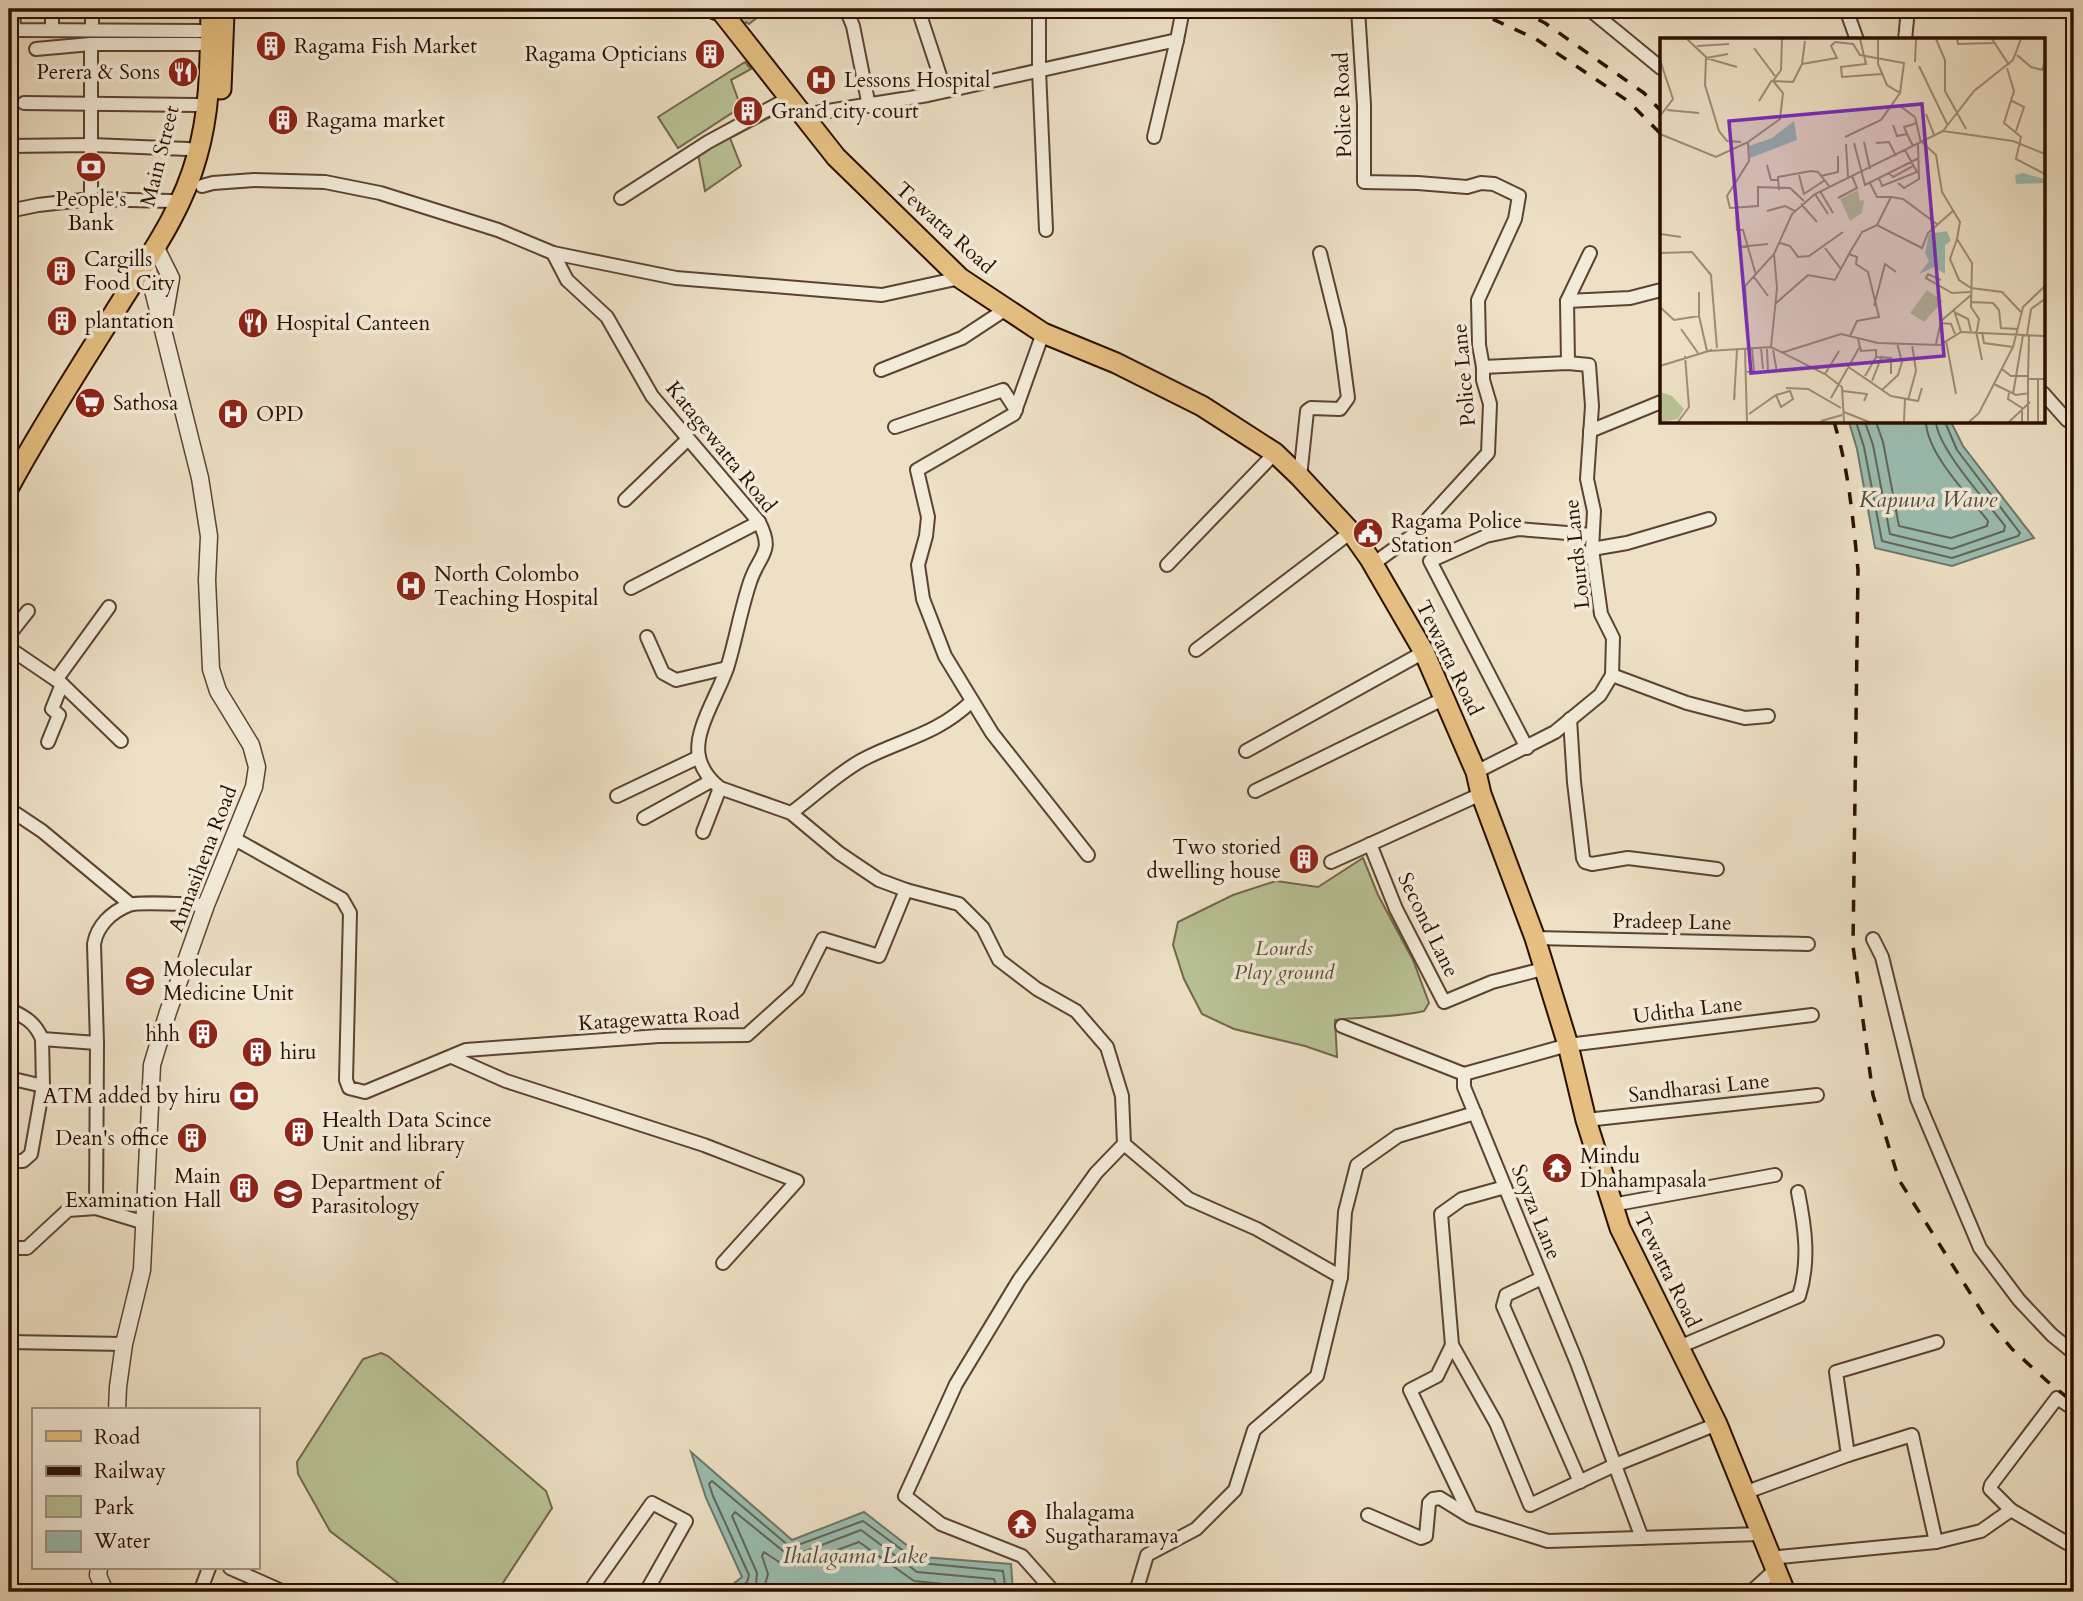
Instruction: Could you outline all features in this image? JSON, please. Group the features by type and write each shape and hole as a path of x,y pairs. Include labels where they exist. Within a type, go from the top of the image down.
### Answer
{"main road":[{"name":"Main Street","path":"156,247 188,149 197,105 201,9"},
{"path":"9,487 156,247 185,194 204,131 209,92 211,9"},
{"path":"156,247 188,214 202,186 217,128 224,9"},
{"name":"Tewatta Road","path":"715,9 721,12 836,157 960,278 1043,333 1115,363 1202,406 1275,453 1351,532 1373,564 1424,652 1476,772 1481,794 1535,938 1612,1205 1632,1253 1717,1424 1785,1592"}],"street":[{"path":"13,9 14,27 17,30 92,30 200,38"},
{"path":"52,9 52,30"},
{"path":"92,9 92,30"},
{"path":"846,9 853,26 869,106"},
{"path":"918,9 945,91"},
{"path":"1039,9 1046,230"},
{"path":"1154,137 1182,9"},
{"name":"Police Road","path":"1358,9 1364,104 1364,182 1467,187"},
{"path":"1589,9 1660,67"},
{"path":"1846,9 1856,38"},
{"path":"1905,38 1908,9"},
{"path":"36,49 200,38"},
{"path":"803,116 945,91 1177,40"},
{"path":"91,44 91,199"},
{"path":"621,198 708,142 789,98"},
{"path":"24,103 197,105"},
{"path":"9,146 92,145 188,149"},
{"path":"202,186 254,180 325,182 380,193 498,230 553,253 676,278 882,295 960,278"},
{"name":"Police Lane","path":"1373,564 1413,535 1488,453 1490,404 1483,380 1478,300 1515,219 1519,196 1494,184 1480,183 1467,187"},
{"path":"9,211 91,199 171,201"},
{"name":"Annasihena Road","path":"117,1408 124,1344 142,1270 152,1065 206,905 254,787 257,767 251,745 219,691 211,669 207,580 209,536 200,478 162,330 171,278 156,247"},
{"name":"Katagewatta Road","path":"553,253 567,280 607,317 652,396 759,522 767,537 765,552 751,579 727,668 700,735 699,757"},
{"path":"1300,477 1307,411 1311,408 1340,409 1348,398 1339,330 1320,253"},
{"path":"1483,367 1567,363 1567,301 1590,253"},
{"path":"1567,301 1630,298 1660,290"},
{"path":"881,370 962,338 1006,309"},
{"path":"1043,333 1014,414 917,470 928,517 918,565 923,599 944,656 992,733 1088,855"},
{"name":"Lourds Lane","path":"1567,363 1589,365 1592,405 1587,478 1594,511 1592,549 1601,614 1613,638 1612,675"},
{"path":"895,427 1003,390 1016,410"},
{"path":"2044,394 2067,420 2074,422"},
{"path":"1590,432 1660,402"},
{"path":"625,500 688,439"},
{"path":"1167,565 1275,453"},
{"path":"1592,549 1627,543 1709,519"},
{"path":"631,588 759,522"},
{"path":"1527,748 1430,561 1486,536 1519,529 1592,535"},
{"path":"1196,650 1351,532"},
{"path":"48,741 59,715 52,709 59,682 109,607"},
{"path":"9,635 27,611"},
{"path":"648,637 663,673 676,680 727,668"},
{"path":"9,648 59,682 121,741"},
{"path":"1246,751 1424,652"},
{"path":"1476,772 1555,732 1600,695 1612,675 1687,703 1745,718 1768,716"},
{"path":"1255,791 1445,698"},
{"path":"791,813 861,761 934,730 954,718 972,701"},
{"path":"1570,719 1574,782 1585,862 1592,864 1628,858 1717,869"},
{"path":"617,796 699,757 715,784 791,813 839,853 879,880 959,904 983,928 999,960 1037,989 1076,1011 1107,1047 1122,1096 1124,1144 1096,1173 1019,1280 956,1384 905,1496 941,1524 1022,1556 1054,1592"},
{"path":"644,818 715,784"},
{"path":"703,832 715,784"},
{"path":"1331,862 1481,794"},
{"path":"9,809 42,831 130,904"},
{"name":"Katagewatta Road","path":"233,838 342,899 350,913 346,1080 349,1088 365,1092 466,1050 659,1036 747,1035 798,989 823,939 879,956 906,890"},
{"name":"Second Lane","path":"1370,844 1396,909 1444,1002 1492,982 1543,969"},
{"path":"96,1208 96,932 103,922 130,904 206,905"},
{"name":"Pradeep Lane","path":"1535,938 1808,944"},
{"path":"1872,939 1882,957 1917,1099 1980,1248 2019,1300 2052,1335 2074,1353"},
{"path":"9,1009 30,1019 37,1027 42,1039 43,1086 30,1154 23,1161 9,1161"},
{"name":"Uditha Lane","path":"1567,1045 1812,1015"},
{"path":"1342,1026 1464,1074 1567,1045"},
{"path":"42,1039 97,1042"},
{"path":"452,1057 506,1081 704,1145 797,1181 723,1263"},
{"name":"Soyza Lane","path":"1464,1074 1464,1087 1542,1278 1642,1538"},
{"path":"9,1078 43,1086"},
{"name":"Sandharasi Lane","path":"1586,1120 1817,1095"},
{"path":"1136,1592 1147,1555 1196,1529 1235,1490 1254,1430 1317,1376 1341,1277 1345,1212 1357,1165 1398,1136 1475,1113"},
{"path":"1124,1144 1189,1199 1257,1230 1341,1277"},
{"path":"1612,1205 1774,1175"},
{"path":"1505,1187 1462,1199 1441,1214 1452,1345 1496,1423 1530,1505 1615,1465 1717,1424"},
{"path":"1679,1347 1799,1296 1805,1277 1805,1229 1798,1192"},
{"path":"9,1248 27,1248 68,1210 96,1208 145,1223"},
{"path":"1542,1278 1506,1295 1503,1306 1580,1482"},
{"path":"9,1342 124,1344"},
{"path":"1848,1455 1836,1372 1937,1342"},
{"path":"1452,1345 1437,1376 1410,1390 1471,1517"},
{"path":"2067,1543 2011,1510 1990,1489 2057,1398 2074,1409"},
{"path":"1744,1493 1912,1435 1936,1542"},
{"path":"1368,1515 1421,1538 1426,1536 1429,1503 1440,1498 1471,1517 1548,1541 1760,1534"},
{"path":"589,1592 652,1503 686,1521 646,1592"},
{"path":"1751,1592 1772,1564 1936,1542 1981,1531 2011,1510"},
{"path":"99,1570 105,1592"},
{"path":"200,1592 208,1570"},
{"path":"234,1570 271,1589 284,1592"}],"green space":[{"path":"733,9 768,9 741,27 732,12"},
{"path":"745,62 751,69 731,80 741,107 678,148 658,117"},
{"path":"779,106 782,111 730,138 741,166 705,191 697,149"},
{"name":"Lourds Play ground","path":"1363,858 1378,895 1413,960 1429,1003 1424,1011 1335,1020 1337,1057 1305,1046 1234,1029 1202,1014 1184,979 1173,945 1178,922 1233,895 1276,881 1318,887"},
{"path":"381,1353 388,1356 546,1491 552,1508 497,1592 410,1592 330,1531 298,1474 297,1462 363,1359"}],"water":[{"name":"Kapuwa Wawe","path":"1850,424 1952,424 1963,446 2034,538 1952,566 1875,548 1857,449"},
{"name":"Ihalagama Lake","path":"691,1452 792,1540 864,1512 922,1557 1011,1564 1013,1592 723,1592 742,1577 706,1498"}],"railway":[{"path":"1471,9 1536,39 1628,101 1660,133"},
{"path":"1517,9 1545,23 1644,93 1660,110"},
{"path":"1835,424 1847,477 1858,570 1853,946 1873,1095 1899,1180 1984,1315 2012,1349 2074,1403"}],"place":[{"name":"Ragama Fish Market","path":"271,46"},
{"name":"Ragama Opticians","path":"710,54"},
{"name":"Perera & Sons","path":"183,72"},
{"name":"Lessons Hospital","path":"821,80"},
{"name":"Grand city court","path":"748,111"},
{"name":"Ragama market","path":"283,120"},
{"name":"People's Bank","path":"91,167"},
{"name":"Cargills Food City","path":"61,271"},
{"name":"plantation","path":"62,321"},
{"name":"Hospital Canteen","path":"253,323"},
{"name":"Sathosa","path":"90,403"},
{"name":"OPD","path":"233,414"},
{"name":"Ragama Police Station","path":"1368,533"},
{"name":"North Colombo Teaching Hospital","path":"411,586"},
{"name":"Two storied dwelling house","path":"1304,859"},
{"name":"Molecular Medicine Unit","path":"140,981"},
{"name":"hhh","path":"203,1034"},
{"name":"hiru","path":"257,1052"},
{"name":"ATM added by hiru","path":"244,1096"},
{"name":"Health Data Scince Unit and library","path":"299,1132"},
{"name":"Dean's office","path":"192,1138"},
{"name":"Mindu Dhahampasala","path":"1557,1168"},
{"name":"Main Examination Hall","path":"244,1188"},
{"name":"Department of Parasitology","path":"288,1194"},
{"name":"Ihalagama Sugatharamaya","path":"1022,1524"}]}
